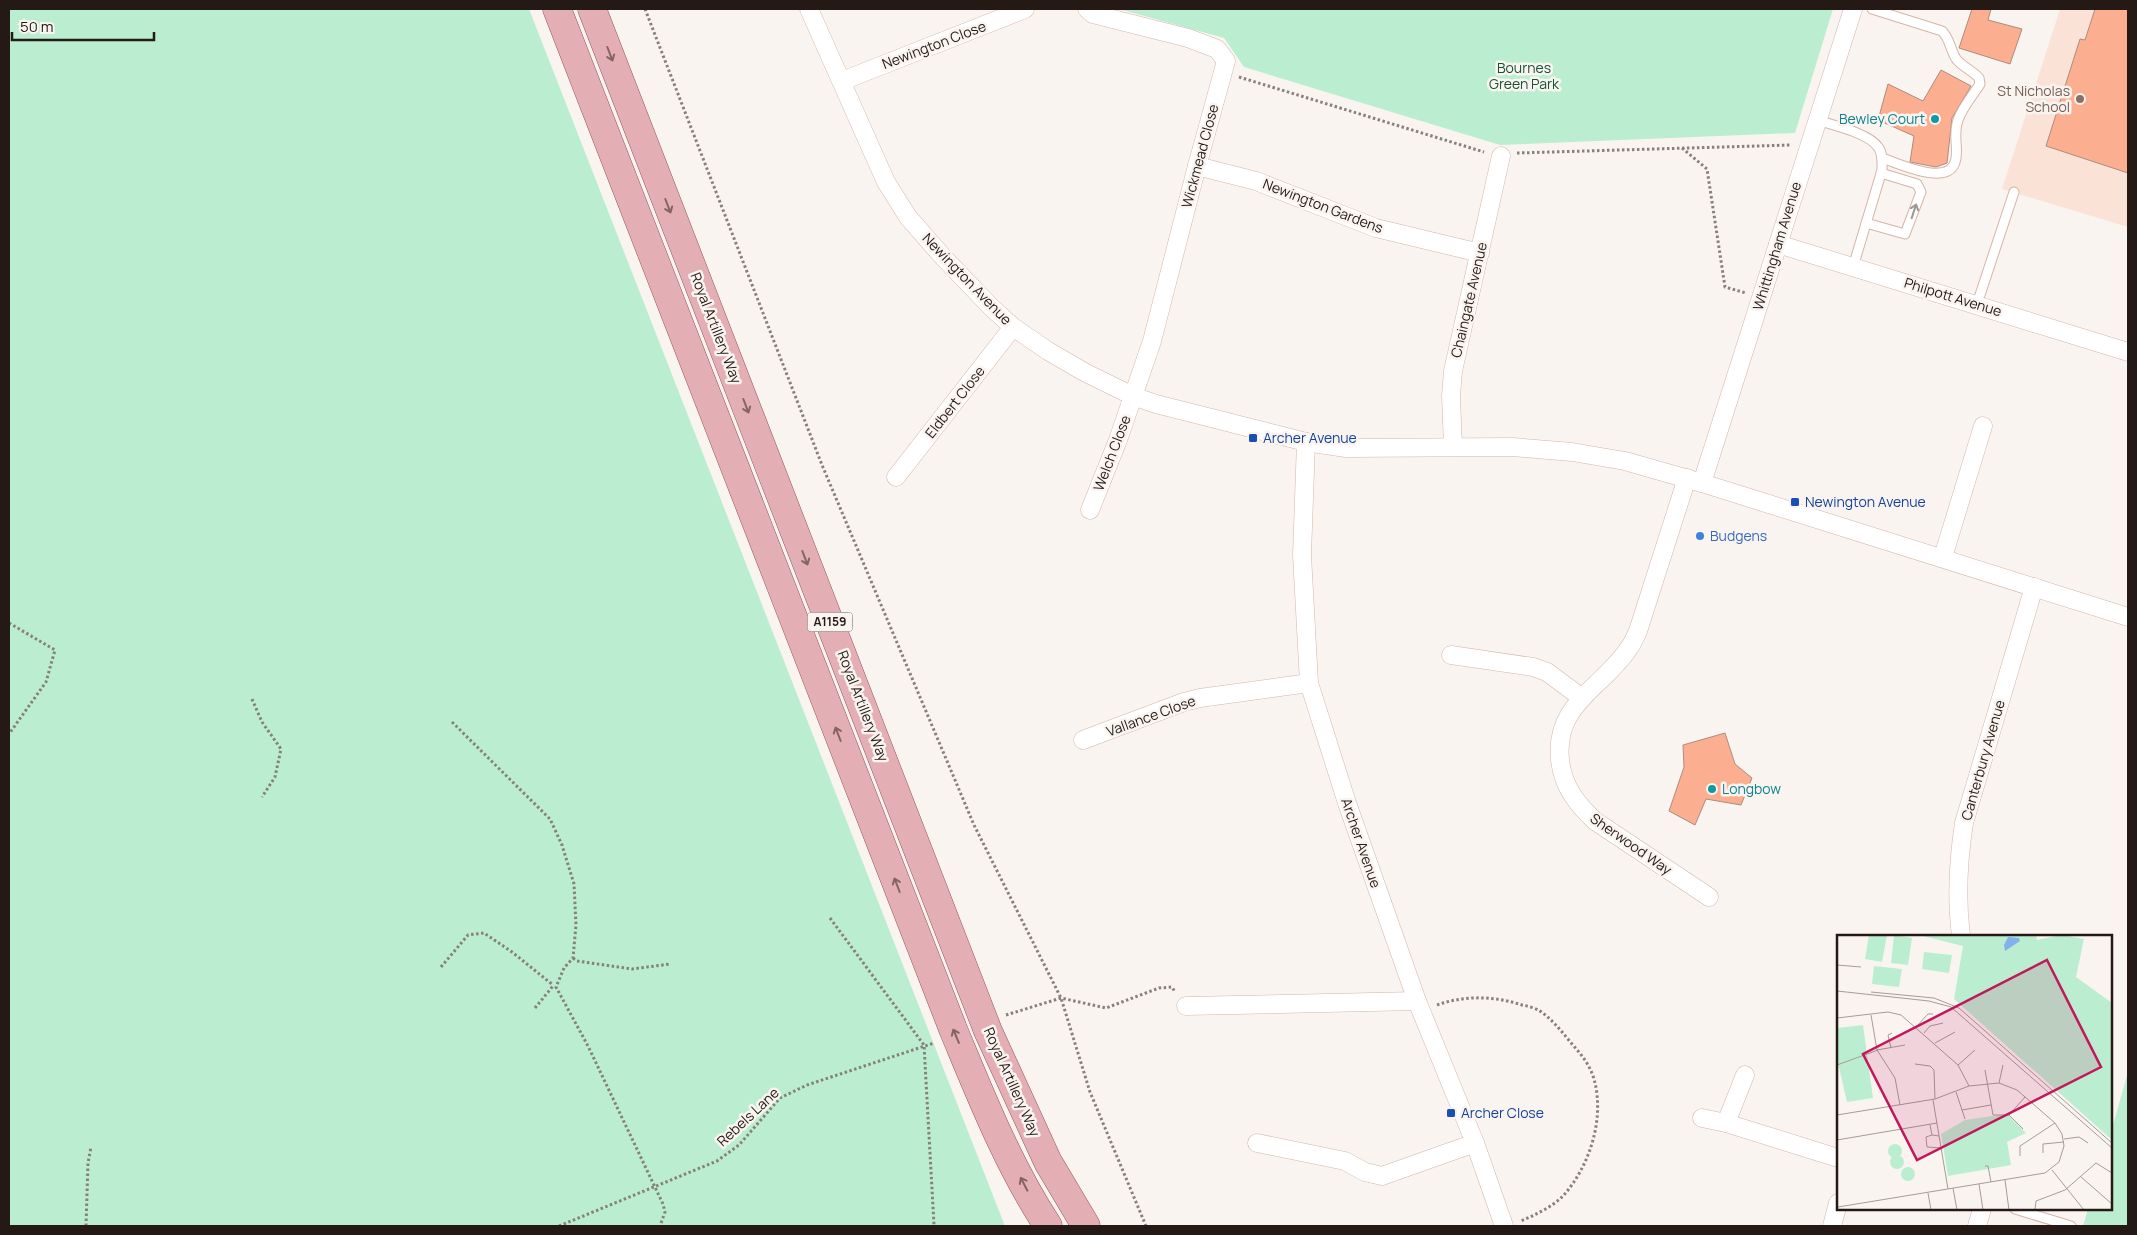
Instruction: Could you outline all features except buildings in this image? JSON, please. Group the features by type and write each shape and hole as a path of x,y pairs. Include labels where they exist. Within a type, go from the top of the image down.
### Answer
{"main road":[{"name":"A1159","path":"557,9 953,1029 994,1125 1036,1208 1048,1226"},
{"name":"Royal Artillery Way","path":"592,9 988,1030 1048,1162 1086,1226"}],"street":[{"name":"Newington Avenue","path":"809,9 886,182 908,217 992,308 1013,326 1048,351 1086,373 1134,396 1156,404 1306,442 1346,448 1513,447 1572,452 1625,461 1694,480 2128,617"},
{"name":"Newington Close","path":"842,81 1025,9"},
{"name":"Wickmead Close","path":"1087,9 1094,14 1188,38 1217,49 1226,60 1152,341 1134,396"},
{"name":"Whittingham Avenue","path":"1694,480 1761,298 1853,9"},
{"name":"Chaingate Avenue","path":"1453,446 1451,396 1453,371 1502,156"},
{"name":"Newington Gardens","path":"1197,166 1256,181 1376,228 1480,253"},
{"name":"Philpott Avenue","path":"1778,244 2128,352"},
{"name":"Eldbert Close","path":"896,477 1013,326"},
{"name":"Welch Close","path":"1090,510 1134,396"},
{"path":"1942,557 1983,426"},
{"name":"Archer Avenue","path":"1306,442 1302,554 1309,683 1347,803 1419,1006 1510,1225"},
{"name":"Sherwood Way","path":"1694,480 1629,648 1617,663 1582,698 1568,716 1561,733 1559,749 1565,782 1571,796 1595,822 1709,897"},
{"name":"Canterbury Avenue","path":"1961,935 1957,907 1958,860 1964,823 2034,587"},
{"path":"1450,655 1533,667 1547,672 1582,698"},
{"name":"Vallance Close","path":"1083,740 1184,702 1200,698 1309,683"},
{"path":"1186,1006 1419,1006"},
{"path":"1726,1123 1745,1074"},
{"path":"1702,1118 1726,1123 1837,1158"},
{"path":"1257,1143 1345,1161 1365,1172 1382,1176 1475,1143"},
{"path":"1832,1226 1837,1207"},
{"path":"1977,1226 1982,1210"}],"lane":[{"path":"1872,9 1942,31 1948,36 1959,62 1979,78 1980,84 1958,119 1955,135 1955,165 1947,172 1934,175 1882,158"},
{"path":"1817,120 1869,139 1878,146 1882,158 1881,173 1853,267"},
{"path":"1866,224 1905,234 1921,192 1917,184 1881,173"},
{"path":"1977,304 2014,192"},
{"path":"2018,1210 2070,1226"}],"path":[{"path":"645,9 822,465 974,825 1061,998 1090,1092 1146,1226"},
{"path":"1223,72 1502,156 1526,152 1809,145"},
{"path":"1682,147 1707,169 1725,287 1761,298"},
{"path":"9,623 55,650 46,682 9,734"},
{"path":"252,698 262,722 281,748 275,777 262,796"},
{"path":"452,722 550,819 555,828 574,884 576,924 573,958 564,968 555,986 535,1008"},
{"path":"830,918 924,1045 934,1225"},
{"path":"440,967 468,934 484,932 555,986 588,1046 666,1212 660,1226"},
{"path":"573,958 577,961 632,969 670,964"},
{"path":"1006,1015 1061,998 1106,1008 1159,988 1172,987 1186,1006"},
{"path":"1419,1006 1467,998 1502,998 1539,1010 1559,1028 1584,1059 1594,1079 1598,1106 1594,1135 1587,1157 1562,1196 1538,1214 1510,1225"},
{"name":"Rebels Lane","path":"559,1226 716,1161 738,1145 780,1098 807,1085 924,1045"},
{"path":"86,1226 88,1163 91,1147"}],"shaded area":[{"name":"St Nicholas School","path":"2060,9 2128,9 2128,227 2002,189"}],"green space":[{"path":"9,9 529,9 1005,1226 9,1226"},
{"name":"Bournes Green Park","path":"1119,9 1833,9 1795,133 1500,145 1244,67 1224,38"},
{"path":"2128,1072 2128,1226 2083,1226 2088,1210 2112,1210 2112,1128"}],"place":[{"name":"St Nicholas School","path":"2080,99"},
{"name":"Bewley Court","path":"1935,119"},
{"name":"Archer Avenue","path":"1253,438"},
{"name":"Newington Avenue","path":"1795,502"},
{"name":"Budgens","path":"1700,536"},
{"name":"Longbow","path":"1712,789"},
{"name":"Archer Close","path":"1451,1113"}]}
